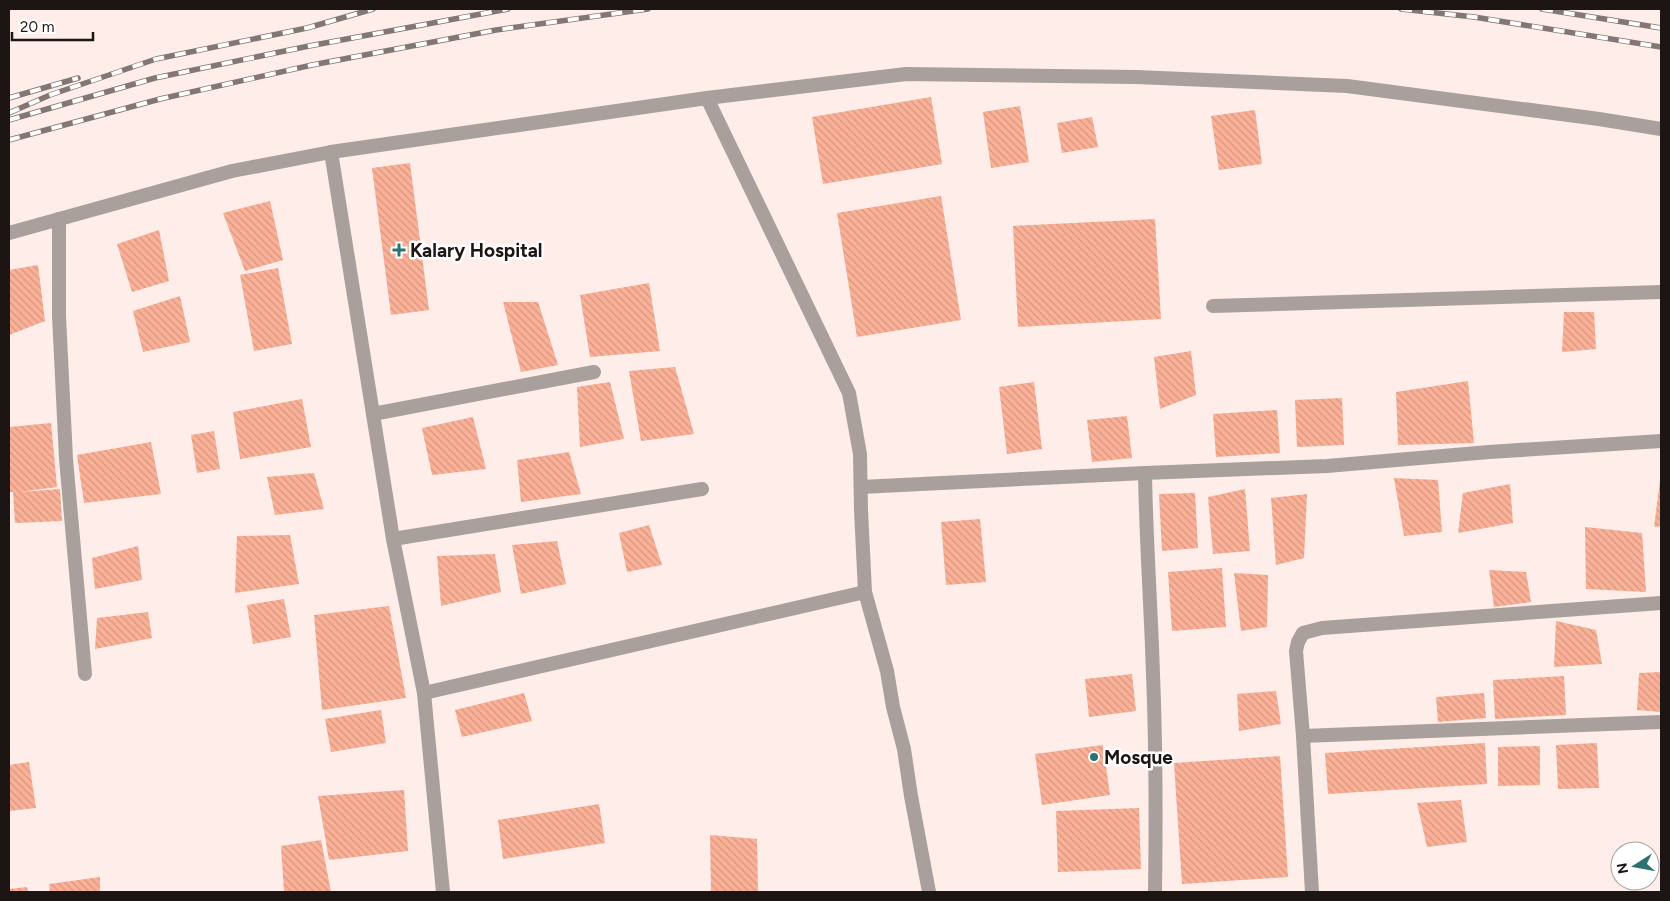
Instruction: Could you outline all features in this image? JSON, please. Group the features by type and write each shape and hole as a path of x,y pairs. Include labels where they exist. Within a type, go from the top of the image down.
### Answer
{"street":[{"path":"9,233 232,171 331,152 707,98 906,74 1136,77 1347,86 1661,129"},
{"path":"707,98 849,393 860,454 865,592 887,671 893,707 904,749 929,892"},
{"path":"331,152 393,539 424,693 443,892"},
{"path":"59,219 59,316 66,459 85,674"},
{"path":"1213,306 1661,292"},
{"path":"373,414 594,372"},
{"path":"861,488 1145,473 1326,466 1489,452 1661,441"},
{"path":"1145,473 1146,538 1154,685 1155,892"},
{"path":"393,539 702,489"},
{"path":"424,693 865,592"},
{"path":"1312,892 1304,736 1296,651 1303,633 1310,630 1661,603"},
{"path":"1304,736 1661,722"}],"building":[{"path":"931,97 942,164 823,184 812,117"},
{"path":"1020,106 1029,162 991,168 983,112"},
{"path":"1255,110 1262,164 1219,170 1211,116"},
{"path":"1092,117 1098,147 1062,153 1057,123"},
{"path":"410,163 429,310 391,315 372,168"},
{"path":"941,196 961,320 857,337 837,213"},
{"path":"270,201 283,260 245,271 223,213"},
{"path":"1155,219 1161,319 1018,327 1013,226"},
{"path":"159,230 169,281 132,292 117,244"},
{"path":"38,265 45,321 9,335 9,270"},
{"path":"278,268 292,344 254,351 240,275"},
{"path":"649,283 660,351 590,357 580,295"},
{"path":"180,296 190,342 143,352 133,311"},
{"path":"503,302 538,302 558,365 521,372"},
{"path":"1564,312 1594,312 1596,349 1562,352"},
{"path":"1191,351 1196,395 1160,409 1154,357"},
{"path":"675,367 694,434 641,441 629,371"},
{"path":"1468,381 1474,443 1398,445 1396,392"},
{"path":"610,382 624,439 580,447 577,387"},
{"path":"1034,382 1042,449 1007,454 999,387"},
{"path":"1342,398 1344,445 1297,447 1295,400"},
{"path":"302,399 311,447 240,459 233,412"},
{"path":"1277,410 1280,453 1216,457 1213,414"},
{"path":"1127,416 1132,458 1092,462 1087,420"},
{"path":"473,417 486,469 432,475 422,428"},
{"path":"51,423 57,487 20,492 60,489 62,521 15,523 13,492 9,492 9,427"},
{"path":"214,431 220,469 197,473 191,435"},
{"path":"151,442 161,494 84,503 77,455"},
{"path":"569,452 581,494 521,502 517,460"},
{"path":"314,473 324,509 275,515 267,477"},
{"path":"1394,478 1438,480 1442,532 1404,536"},
{"path":"1660,480 1661,526 1654,527"},
{"path":"1510,484 1513,523 1458,533 1463,493"},
{"path":"1245,489 1250,551 1213,554 1208,497"},
{"path":"1195,493 1198,548 1162,551 1159,494"},
{"path":"1307,494 1304,558 1276,565 1271,498"},
{"path":"980,519 986,582 946,585 941,522"},
{"path":"649,525 662,565 627,572 619,533"},
{"path":"1585,527 1642,533 1646,592 1586,589"},
{"path":"290,535 299,584 235,593 237,536"},
{"path":"557,541 566,584 521,594 512,545"},
{"path":"138,546 142,580 95,589 92,558"},
{"path":"495,554 501,592 441,606 437,556"},
{"path":"1222,568 1226,627 1172,631 1168,572"},
{"path":"1489,570 1526,572 1531,602 1494,607"},
{"path":"1234,573 1268,575 1267,627 1241,631"},
{"path":"284,599 291,637 253,644 247,605"},
{"path":"389,606 406,698 322,710 314,615"},
{"path":"148,612 152,638 95,649 97,618"},
{"path":"1556,621 1596,630 1602,664 1554,667"},
{"path":"1661,672 1661,712 1637,710 1639,673"},
{"path":"1132,674 1136,711 1089,717 1085,679"},
{"path":"1564,676 1566,715 1495,719 1493,680"},
{"path":"1276,691 1281,724 1239,731 1237,694"},
{"path":"524,693 532,721 462,737 455,710"},
{"path":"1484,693 1486,718 1438,722 1436,697"},
{"path":"381,710 386,743 331,752 325,719"},
{"path":"1485,743 1487,784 1328,794 1325,753"},
{"path":"1597,743 1599,788 1558,789 1556,745"},
{"path":"1103,745 1110,795 1042,805 1035,754"},
{"path":"1540,746 1540,785 1498,786 1498,747"},
{"path":"1280,756 1288,877 1182,884 1174,763"},
{"path":"29,762 36,808 9,811 9,765"},
{"path":"404,790 408,851 329,860 318,796"},
{"path":"1461,800 1467,842 1427,847 1417,803"},
{"path":"599,804 605,843 503,859 498,820"},
{"path":"1139,808 1141,869 1058,872 1056,811"},
{"path":"710,835 757,839 758,892 711,892"},
{"path":"321,840 331,892 284,892 281,846"},
{"path":"100,877 100,892 50,892 49,884"},
{"path":"27,887 28,892 9,892 9,889"}],"railway":[{"path":"9,113 50,95 156,59 307,28 373,9"},
{"path":"9,120 155,78 309,46 508,9"},
{"path":"9,140 160,99 312,65 496,30 648,9"},
{"path":"1401,9 1474,17 1661,47"},
{"path":"1542,9 1661,28"},
{"path":"9,98 78,78"}],"place":[{"name":"Kalary Hospital","path":"399,250"},
{"name":"Mosque","path":"1094,757"}]}
